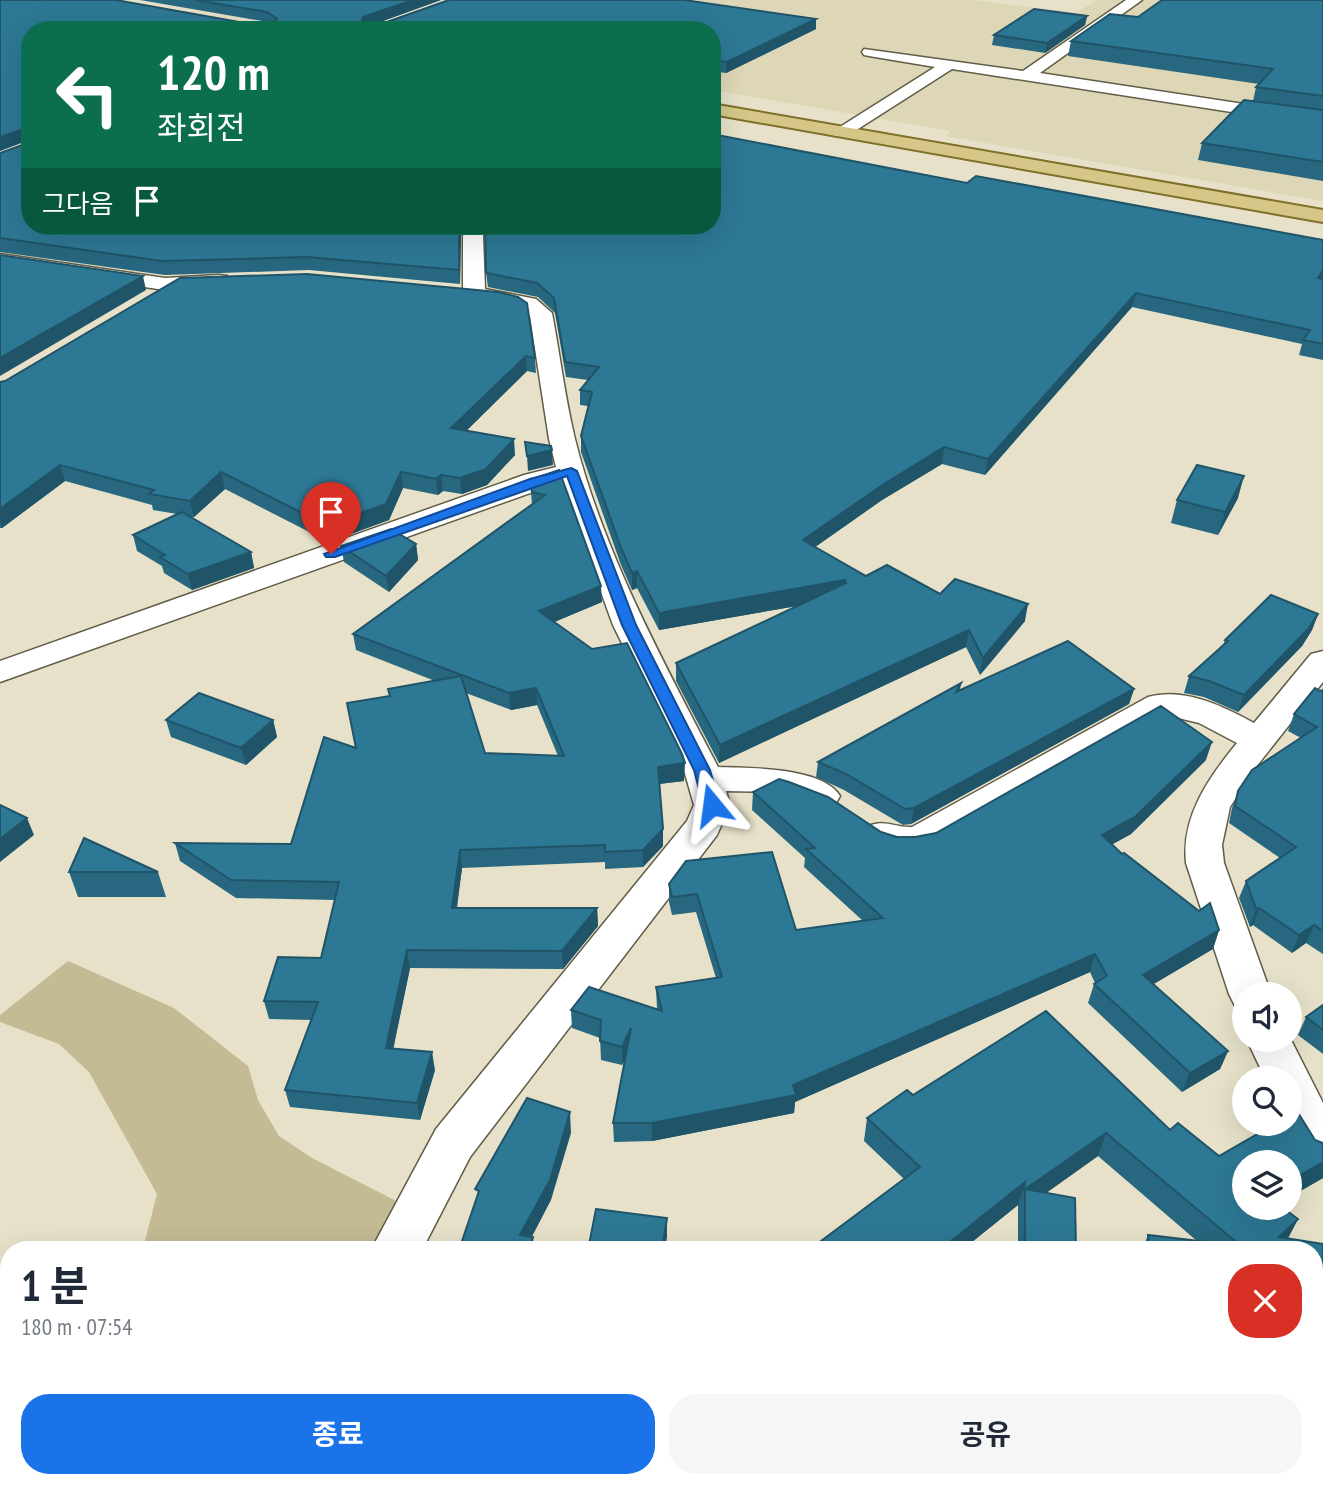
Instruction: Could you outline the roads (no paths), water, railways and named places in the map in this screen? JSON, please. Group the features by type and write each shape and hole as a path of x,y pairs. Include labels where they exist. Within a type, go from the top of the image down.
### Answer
{"main road":[{"path":"721,111 1323,216"}],"street":[{"path":"1026,76 1135,0"},
{"path":"869,52 1323,121"},
{"path":"841,132 950,64"},
{"path":"401,1241 453,1143 704,826 712,805 705,779 629,625 571,471 562,439 541,313 528,304 500,297 460,293 474,235"},
{"path":"0,260 158,292 248,280"},
{"path":"0,672 534,481 571,471"},
{"path":"1246,982 1212,886 1203,845 1212,806 1259,740 1323,661"},
{"path":"705,779 777,780 827,798 895,841 919,839 1160,704 1202,709 1259,740"},
{"path":"1302,1107 1323,1148"}]}
